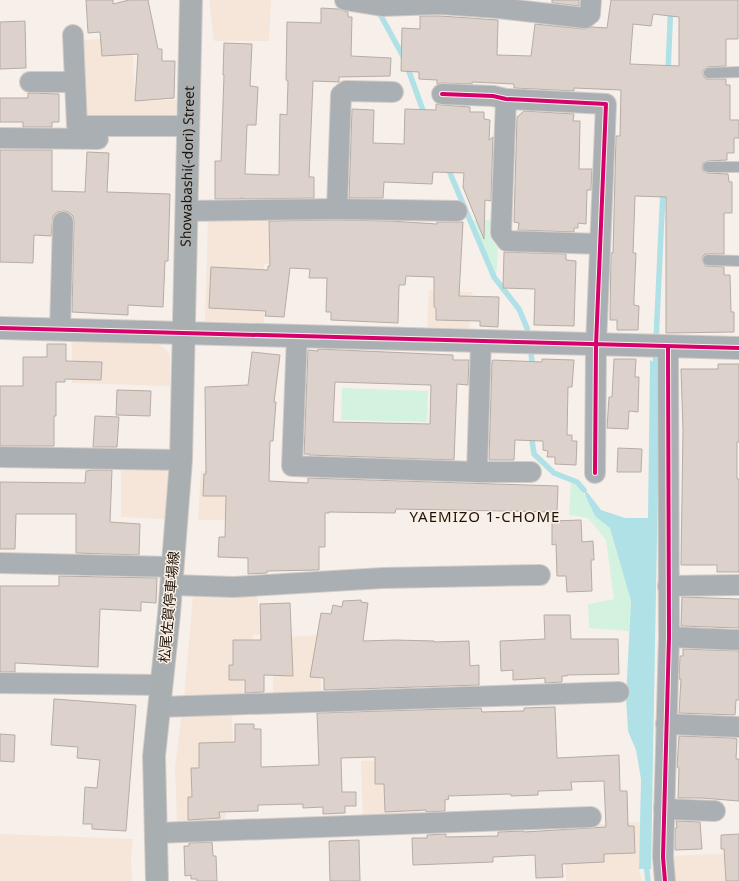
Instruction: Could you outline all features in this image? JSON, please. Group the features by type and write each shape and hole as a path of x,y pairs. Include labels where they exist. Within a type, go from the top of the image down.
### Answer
{"main road":[{"name":"Showabashi(-dori) Street","path":"184,332 191,0"},
{"name":"松尾佐賀停車場線","path":"157,881 154,756 172,576 181,460 184,332"}],"street":[{"path":"345,0 382,6 440,4 484,7 585,18 590,14 591,0"},
{"path":"73,35 77,126 189,133"},
{"path":"30,82 75,82"},
{"path":"337,209 341,95 346,91 393,92"},
{"path":"442,94 493,96 506,100 606,104 596,345 594,473"},
{"path":"506,100 501,233 508,241 600,244"},
{"path":"0,138 189,133"},
{"path":"187,211 337,209 457,211"},
{"path":"60,330 62,222"},
{"path":"0,328 528,341 596,345 739,348"},
{"path":"298,335 292,466 477,472 531,472"},
{"path":"477,472 480,340"},
{"path":"657,346 669,637 662,857 665,881"},
{"path":"0,457 181,460"},
{"path":"0,563 172,576 234,587 383,578 540,575"},
{"path":"668,586 739,585"},
{"path":"669,637 739,640"},
{"path":"0,683 162,685"},
{"path":"160,707 619,692"},
{"path":"666,724 739,727"},
{"path":"664,809 715,811"},
{"path":"156,833 591,817"}],"lane":[{"path":"709,73 739,72"},
{"path":"708,167 739,167"},
{"path":"708,260 739,261"}],"shaded area":[{"path":"209,0 271,0 269,41 214,41"},
{"path":"132,38 135,101 179,100 174,120 80,133 80,40"},
{"path":"311,215 311,263 264,264 264,323 205,321 208,217"},
{"path":"429,290 472,292 469,329 427,327"},
{"path":"72,340 158,343 170,354 170,386 72,383"},
{"path":"121,453 169,453 165,519 121,517"},
{"path":"201,471 269,471 269,520 198,520"},
{"path":"257,594 261,634 253,635 253,664 243,664 243,698 184,700 193,595"},
{"path":"320,635 321,696 273,697 274,638"},
{"path":"232,709 233,766 224,767 226,823 177,825 175,767 182,711"},
{"path":"419,759 421,815 363,818 361,761"},
{"path":"640,822 639,869 642,881 566,881 563,826"},
{"path":"0,834 133,839 131,858 132,881 0,881"},
{"path":"739,853 739,881 670,881 669,856"}],"green space":[{"path":"492,220 492,240 498,249 496,277 472,221"},
{"path":"342,388 428,391 427,422 341,420"},
{"path":"571,481 576,484 586,497 595,516 610,528 631,601 629,631 589,628 588,604 614,599 606,540 588,518 569,515"}],"water":[{"path":"650,360 660,367 651,869 639,869 641,779 636,750 628,731 626,697 631,601 610,528 595,516 584,490 601,510 625,518 648,518"}],"building":[{"path":"86,0 113,0 113,4 129,0 148,0 158,49 162,49 162,61 175,61 174,98 135,101 138,54 102,56 100,32 88,33"},
{"path":"552,0 579,0 579,6 552,3"},
{"path":"611,0 738,0 738,39 726,39 726,66 708,67 703,70 704,77 706,79 726,79 726,85 730,85 730,120 739,120 739,138 734,138 734,153 727,153 727,160 708,161 703,163 702,167 703,171 708,173 728,174 729,182 732,182 732,213 724,213 724,254 705,254 702,260 705,266 724,267 724,275 730,275 731,312 734,312 734,332 666,333 666,197 635,196 633,253 636,253 634,305 639,306 638,330 617,330 617,320 610,320 616,136 620,136 621,90 574,88 574,91 514,88 514,84 472,82 472,84 437,84 437,80 419,79 419,72 401,71 402,28 420,29 420,16 498,20 497,55 531,56 535,24 584,29 592,27 607,28","holes":["653,14 679,17 679,66 630,64 633,24 651,26"]},
{"path":"321,8 338,9 348,12 348,17 352,17 351,56 391,58 390,76 339,77 339,82 313,81 309,177 314,177 314,198 215,199 215,161 221,161 224,43 252,44 250,86 258,87 256,125 247,125 245,174 279,175 280,114 287,115 287,22 321,23"},
{"path":"25,21 26,68 0,69 0,22"},
{"path":"28,93 59,94 59,122 52,122 52,127 23,127 23,122 0,122 0,98 28,98"},
{"path":"436,104 470,107 470,112 484,112 484,119 490,120 489,140 493,137 491,201 485,200 484,239 463,187 464,173 433,172 432,184 384,182 383,198 349,198 352,109 374,110 373,143 404,144 405,109 436,110"},
{"path":"524,111 574,114 573,121 580,121 579,169 592,169 591,190 587,190 586,224 578,223 578,228 574,228 574,232 518,230 519,223 514,222 517,117"},
{"path":"0,150 52,150 52,191 85,192 87,152 109,153 107,192 170,194 168,261 165,261 163,307 128,305 128,315 72,312 74,222 73,216 69,212 57,212 53,216 51,236 34,235 33,263 0,262"},
{"path":"337,220 437,224 437,222 463,222 459,296 499,297 498,327 480,326 480,321 436,320 436,308 434,307 434,277 406,276 405,285 399,285 398,323 331,320 331,312 326,312 327,278 309,278 310,269 290,268 284,317 265,316 266,311 209,308 211,267 268,270 268,266 270,266 269,221"},
{"path":"504,252 566,254 566,260 576,261 574,326 534,325 535,289 503,288"},
{"path":"47,344 66,344 66,361 102,362 101,380 65,379 65,382 56,382 54,446 0,446 0,386 23,386 23,357 47,357"},
{"path":"318,349 453,355 453,360 469,360 468,385 457,384 454,460 304,454 308,350 318,351","holes":["335,382 431,385 430,424 333,422"]},
{"path":"252,352 280,355 274,402 276,402 273,441 270,441 269,481 308,483 308,478 558,486 557,512 396,509 395,513 329,512 325,513 325,547 319,547 319,570 267,571 267,573 248,574 248,558 218,557 219,537 225,537 226,496 203,496 204,474 206,474 205,387 248,385"},
{"path":"542,359 574,360 572,387 568,387 567,435 572,435 572,441 577,441 576,465 555,464 555,457 547,457 548,451 543,450 543,441 515,440 514,460 489,460 492,361 542,362"},
{"path":"614,359 636,359 635,377 639,377 638,412 629,411 628,429 607,428 609,397 612,397"},
{"path":"718,364 739,364 739,442 737,442 737,479 739,479 739,572 717,572 717,565 681,565 683,430 681,369 718,369"},
{"path":"117,390 151,391 150,416 116,415"},
{"path":"95,416 119,417 117,447 93,447"},
{"path":"618,448 642,449 641,472 617,472"},
{"path":"112,470 110,522 140,524 139,555 76,553 76,514 16,514 15,549 0,549 0,482 85,483 86,471"},
{"path":"581,520 582,542 593,541 594,560 591,560 592,591 567,592 566,576 557,576 556,544 552,545 552,521"},
{"path":"59,576 157,578 156,603 141,602 141,611 100,609 98,667 15,663 15,672 0,672 0,586 59,586"},
{"path":"682,597 739,599 739,628 681,626"},
{"path":"361,600 361,602 368,603 363,641 469,641 470,666 479,665 479,685 324,690 324,678 310,677 321,613 331,614 333,605 342,607 343,601"},
{"path":"290,603 293,676 264,675 264,692 245,693 245,680 229,680 229,665 233,665 233,640 261,640 260,604"},
{"path":"544,615 570,615 571,639 618,639 619,674 567,675 562,676 562,682 545,683 545,678 513,680 513,670 501,671 500,641 545,639"},
{"path":"683,649 739,651 739,700 736,700 735,715 679,713 681,679 679,679 680,656 683,656"},
{"path":"54,699 136,705 126,831 92,829 92,824 83,824 85,787 97,788 100,760 77,758 78,747 51,745"},
{"path":"555,707 557,758 619,755 620,791 627,791 628,826 634,826 635,853 604,854 604,862 562,864 563,877 536,878 535,855 493,857 493,862 413,865 412,838 427,838 427,835 446,834 446,837 498,836 498,832 524,832 606,827 604,781 571,782 572,790 538,791 538,795 511,796 511,794 448,796 449,799 445,800 445,811 426,812 426,810 385,812 384,784 375,784 375,757 341,758 342,792 356,792 356,806 345,806 345,813 323,814 323,807 303,808 303,804 258,805 258,811 219,812 220,818 188,820 188,797 192,797 191,768 199,768 199,743 235,742 235,724 254,724 254,729 261,729 261,767 319,765 317,713 481,708 482,712 524,711 524,708"},
{"path":"0,734 15,735 14,762 0,761"},
{"path":"679,736 737,739 736,759 739,759 739,801 678,798 679,768 677,767"},
{"path":"676,821 700,822 702,849 675,850 675,828 677,828"},
{"path":"739,834 739,881 726,881 724,849 721,849 721,835"},
{"path":"359,840 360,881 330,881 329,841"},
{"path":"212,842 213,856 216,856 217,881 197,881 197,879 191,879 191,875 185,876 184,846 189,846 189,843"}],"waterway":[{"path":"668,72 671,0"},
{"path":"381,16 404,58"},
{"path":"407,66 425,116"},
{"path":"447,166 494,277 519,309 529,337"},
{"path":"656,341 663,190"},
{"path":"530,346 533,369"},
{"path":"655,369 656,350"},
{"path":"531,433 534,454 554,473 577,482 584,490"},
{"path":"646,862 648,881"}],"cycle path":[{"path":"442,94 606,104 596,345 595,473"},
{"path":"0,328 739,348"},
{"path":"665,881 663,857 669,637 668,347"}],"district":[{"name":"YAEMIZO 1-CHOME","path":"485,517"}]}
